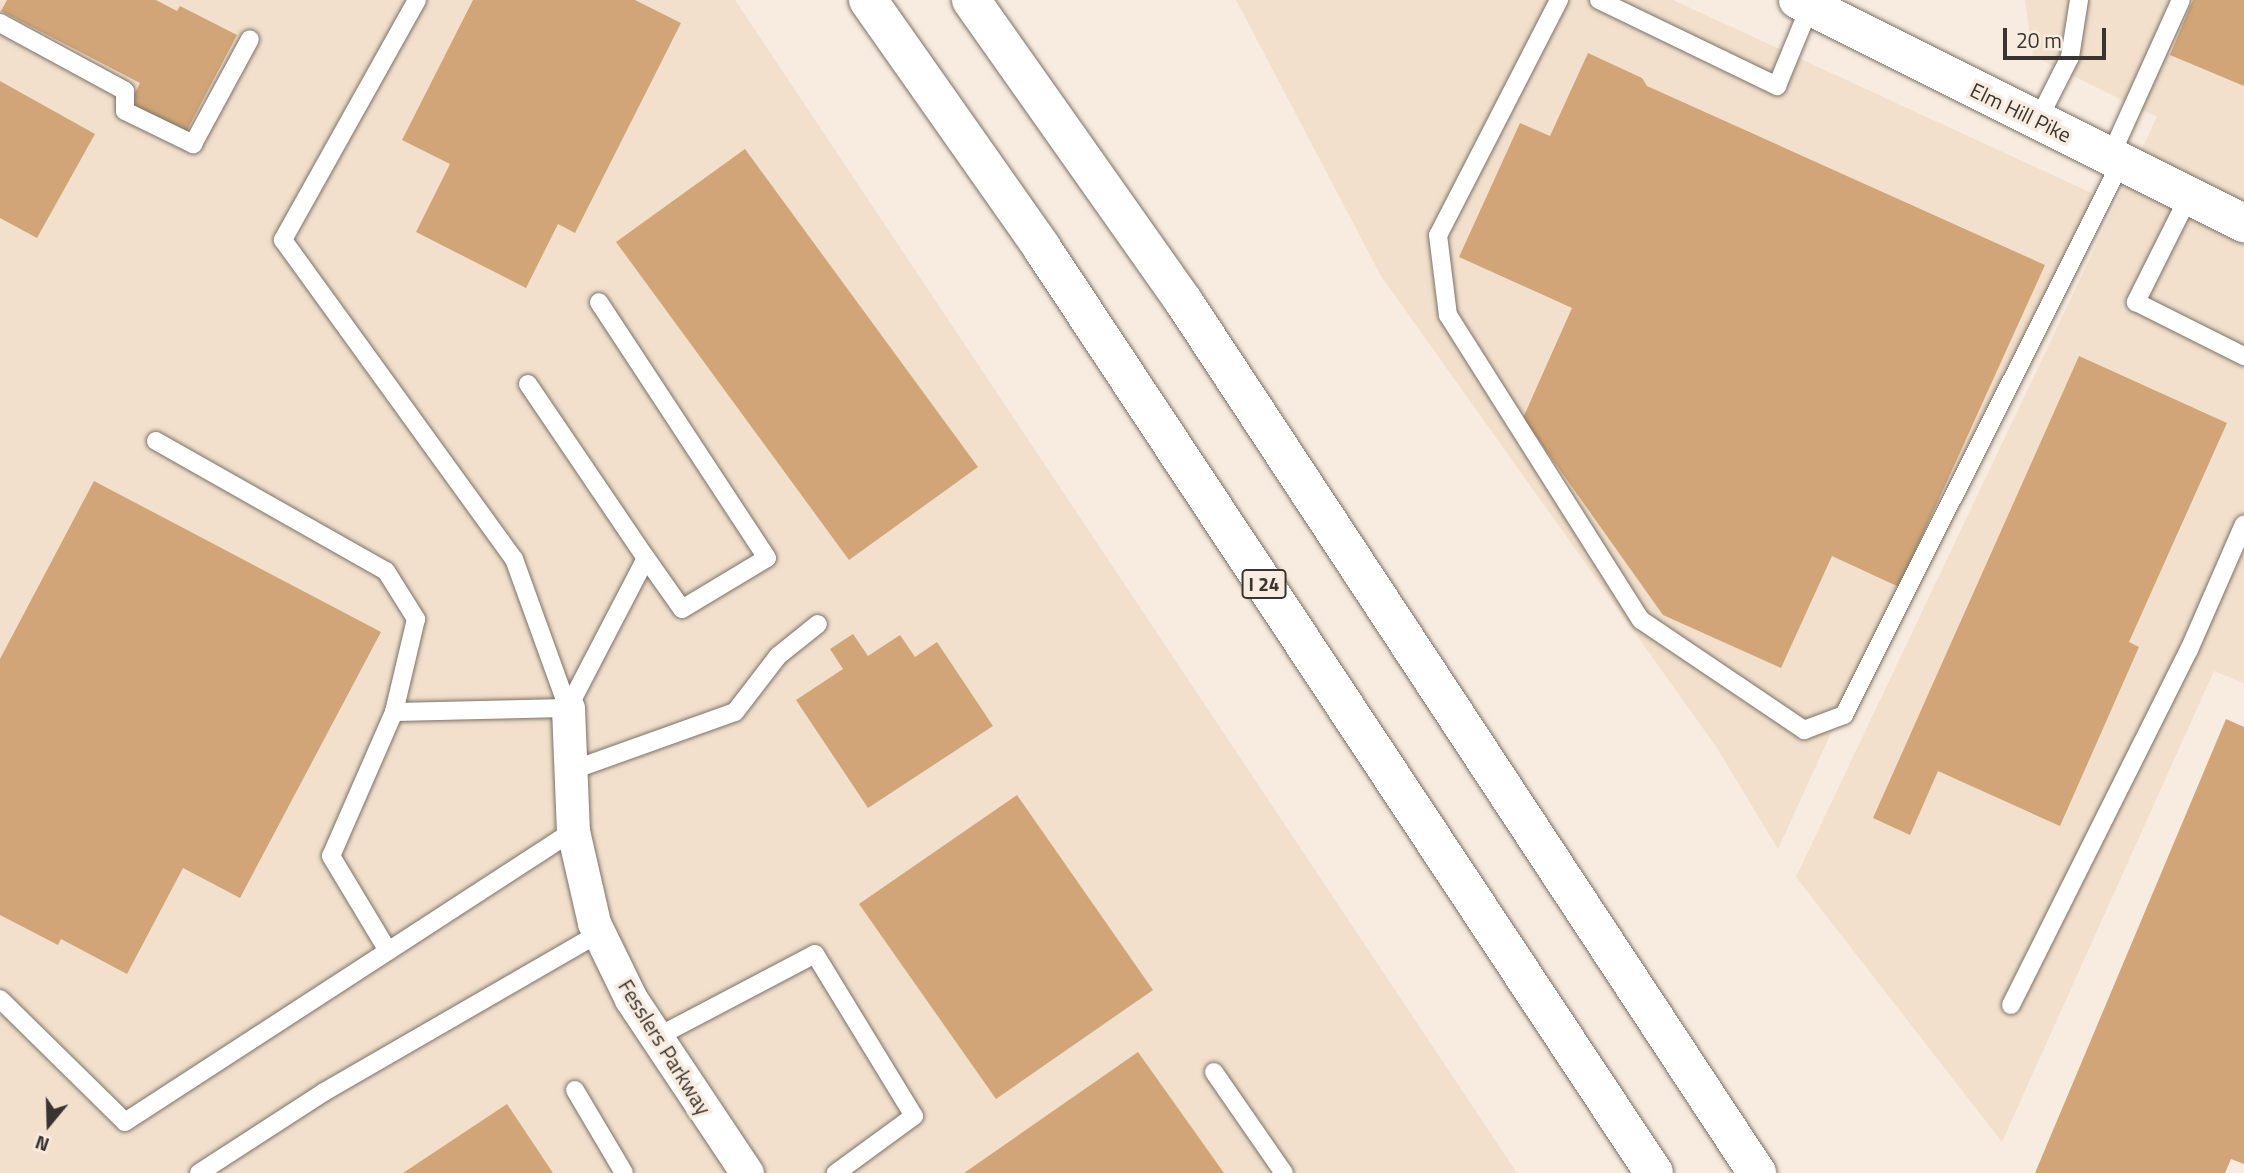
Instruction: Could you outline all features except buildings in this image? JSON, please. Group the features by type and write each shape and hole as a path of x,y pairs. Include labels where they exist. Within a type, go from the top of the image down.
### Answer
{"main road":[{"name":"I 24","path":"868,0 1042,248 1654,1173"},
{"path":"971,0 1184,302 1757,1173"},
{"name":"Elm Hill Pike","path":"1804,3 2244,223"}],"street":[{"name":"Fesslers Parkway","path":"568,708 573,831 599,933 631,999 747,1173"}],"lane":[{"path":"417,0 283,240 514,559 568,708"},
{"path":"1559,0 1438,235 1448,315 1641,621 1804,730 1844,715 2115,159 2181,0"},
{"path":"1599,0 1777,86 1804,3"},
{"path":"2038,120 2070,57 2080,0"},
{"path":"0,23 125,91 125,111 193,144 250,39"},
{"path":"2189,196 2136,302 2244,356"},
{"path":"528,384 682,609 767,558 599,302"},
{"path":"156,441 386,571 416,619 394,712 331,856 388,951"},
{"path":"2011,1005 2189,650 2244,524"},
{"path":"568,708 646,558"},
{"path":"570,771 735,712 778,656 818,624"},
{"path":"394,712 568,708"},
{"path":"0,999 125,1122 573,831"},
{"path":"199,1173 324,1092 599,933"},
{"path":"657,1037 815,954 914,1116 836,1173"},
{"path":"1214,1072 1283,1173"},
{"path":"575,1090 624,1173"}],"shaded area":[{"path":"0,0 735,0 1517,1173 0,1173"},
{"path":"1236,0 1673,0 2096,195 1843,707 1778,849 1717,748 1381,276"},
{"path":"2025,0 2244,0 2244,683 2214,671 2002,1142 1796,877 2157,117 2033,56"}]}
